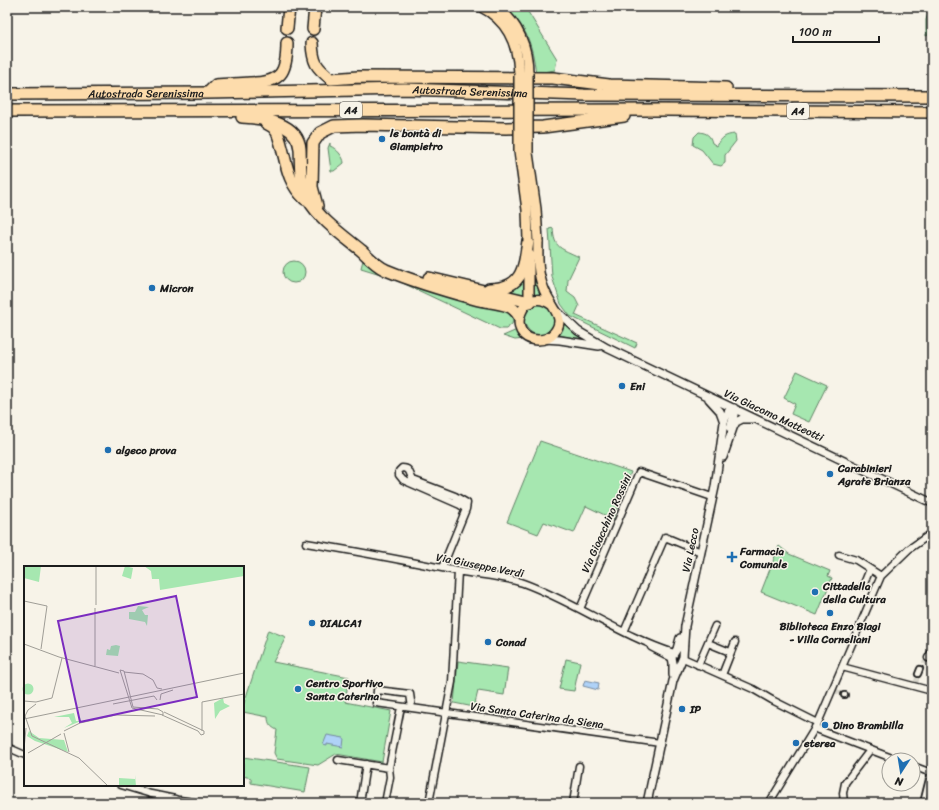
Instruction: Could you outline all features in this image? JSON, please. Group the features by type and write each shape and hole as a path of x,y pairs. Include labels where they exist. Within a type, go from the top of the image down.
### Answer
{"highway":[{"path":"287,28 290,7"},
{"path":"313,29 314,7"},
{"path":"208,92 216,85 256,83 274,80 281,73 285,64 287,43"},
{"path":"312,43 314,63 331,79 358,77 553,78 610,85 724,88 766,95"},
{"name":"Autostrada Serenissima","path":"7,94 405,89 584,95 932,96"},
{"path":"321,216 313,191 312,147 317,136 326,129 334,126 543,127 664,110"},
{"name":"Autostrada Serenissima","path":"7,111 664,110 932,112"},
{"path":"39,111 252,117 268,121 285,127 297,137 300,148 301,183 312,206"},
{"path":"252,117 276,130 281,142 287,171 293,186 299,194 321,216 381,267 463,295 506,305 514,310 519,316"},
{"path":"470,288 496,289 513,284 521,273 526,256 533,241"},
{"path":"387,270 530,302"}],"main road":[{"path":"481,7 496,18 510,35 523,73"},
{"path":"497,7 511,20 521,36 527,56 523,73 519,151 527,215 540,277 554,308 559,320 557,328 552,335 544,339 534,340 526,336 520,328 519,316 522,308 530,302 536,300 543,300 554,308"},
{"path":"530,302 533,241"}],"street":[{"name":"Via Giacomo Matteotti","path":"554,308 578,331 607,348 932,503"},
{"name":"Via Giacomo Matteotti","path":"544,339 560,340 607,348"},
{"path":"699,392 718,407 724,422"},
{"name":"Via Lecco","path":"673,681 673,656 684,626 701,552 716,479 724,422 728,412 734,408"},
{"name":"Via Lecco","path":"727,444 734,415 734,408"},
{"name":"Via Lecco","path":"716,479 732,428 739,420 746,418 762,422"},
{"path":"442,568 466,509 467,503 455,496 414,480 408,469 402,468 400,471 398,475 402,480 466,509"},
{"name":"Via Gioacchino Rossini","path":"580,609 639,472 712,497"},
{"path":"769,803 816,725 834,691 842,667 881,576 909,549 932,533"},
{"path":"624,632 665,537 701,552"},
{"name":"Via Giuseppe Verdi","path":"306,543 498,577 521,583 540,590 580,609 673,656"},
{"path":"839,555 856,560 881,576"},
{"path":"863,586 870,569"},
{"path":"429,803 452,682 458,571"},
{"name":"Via Lecco","path":"647,803 673,681 682,658 684,626"},
{"path":"698,665 715,626"},
{"path":"722,675 735,642"},
{"path":"708,643 730,652"},
{"path":"673,656 678,651 682,658 753,689 816,725 881,754"},
{"path":"928,658 932,651"},
{"path":"842,667 916,685 932,691"},
{"path":"918,674 920,668"},
{"name":"Via Santa Caterina da Siena","path":"412,708 410,694 377,690 376,703 660,743"},
{"path":"385,803 390,777 389,768 401,706"},
{"path":"7,747 24,754"},
{"path":"844,803 843,793 845,783 870,750"},
{"path":"338,760 389,768"},
{"path":"360,803 366,764"},
{"path":"573,803 579,766"},
{"path":"921,769 932,771 923,803"},
{"path":"124,786 151,794 200,803"},
{"path":"176,799 185,803"}],"green space":[{"path":"505,7 525,7 557,59 555,70 536,73 533,53 527,37 519,22"},
{"path":"932,9 930,34 926,36 926,20 929,10"},
{"path":"699,132 708,135 712,143 717,146 724,137 735,134 736,141 725,155 725,163 721,166 713,164 702,150 693,145 694,137"},
{"path":"330,143 330,146 339,153 344,161 344,163 334,171 331,171 328,148"},
{"path":"553,228 557,244 563,249 579,257 568,280 567,292 575,298 579,306 575,315 637,343 635,348 570,316 561,304 552,277 549,229"},
{"path":"363,260 371,267 430,291 462,301 504,309 511,315 512,324 506,329 500,329 390,277 361,268"},
{"path":"294,261 302,264 305,272 302,280 294,283 286,280 283,272 286,264"},
{"path":"532,268 538,288 543,296 532,296"},
{"path":"526,271 527,297 501,292"},
{"path":"539,304 550,310 554,317 554,321 551,329 544,334 537,335 526,327 524,320 525,313 529,307"},
{"path":"564,324 584,340 585,341 559,335"},
{"path":"517,330 525,339 515,340 503,336"},
{"path":"797,371 827,385 809,422 791,414 795,404 784,398"},
{"path":"540,441 631,472 613,519 586,506 574,533 544,522 538,534 507,522"},
{"path":"779,546 789,554 830,571 828,576 832,578 817,615 761,592"},
{"name":"Centro Sportivo Santa Caterina","path":"268,630 286,637 273,662 349,677 345,702 391,711 382,762 336,754 318,765 277,759 274,753 277,730 270,725 268,717 244,712 244,703"},
{"path":"566,659 580,662 574,691 559,689"},
{"path":"458,661 508,668 504,695 478,691 474,707 454,703"},
{"path":"244,757 310,767 305,792 251,783 251,778 244,776"}],"water":[{"path":"585,680 599,683 598,690 583,686"},
{"path":"327,735 344,738 343,747 327,744 327,746 323,745"}],"tunnel":[{"path":"920,669 928,658"},
{"path":"916,683 918,674"},
{"path":"836,691 844,695"}],"place":[{"name":"le bontà di Giampietro","path":"382,139"},
{"name":"Micron","path":"152,288"},
{"name":"Eni","path":"622,386"},
{"name":"algeco prova","path":"108,450"},
{"name":"Carabinieri Agrate Brianza","path":"830,474"},
{"name":"Farmacia Comunale","path":"732,557"},
{"name":"Cittadella della Cultura","path":"815,592"},
{"name":"Biblioteca Enzo Biagi - Villa Corneliani","path":"830,613"},
{"name":"DIALCA1","path":"312,623"},
{"name":"Conad","path":"488,642"},
{"name":"Centro Sportivo Santa Caterina","path":"298,689"},
{"name":"IP","path":"682,709"},
{"name":"Dino Brambilla","path":"825,725"},
{"name":"eterea","path":"796,743"}]}
